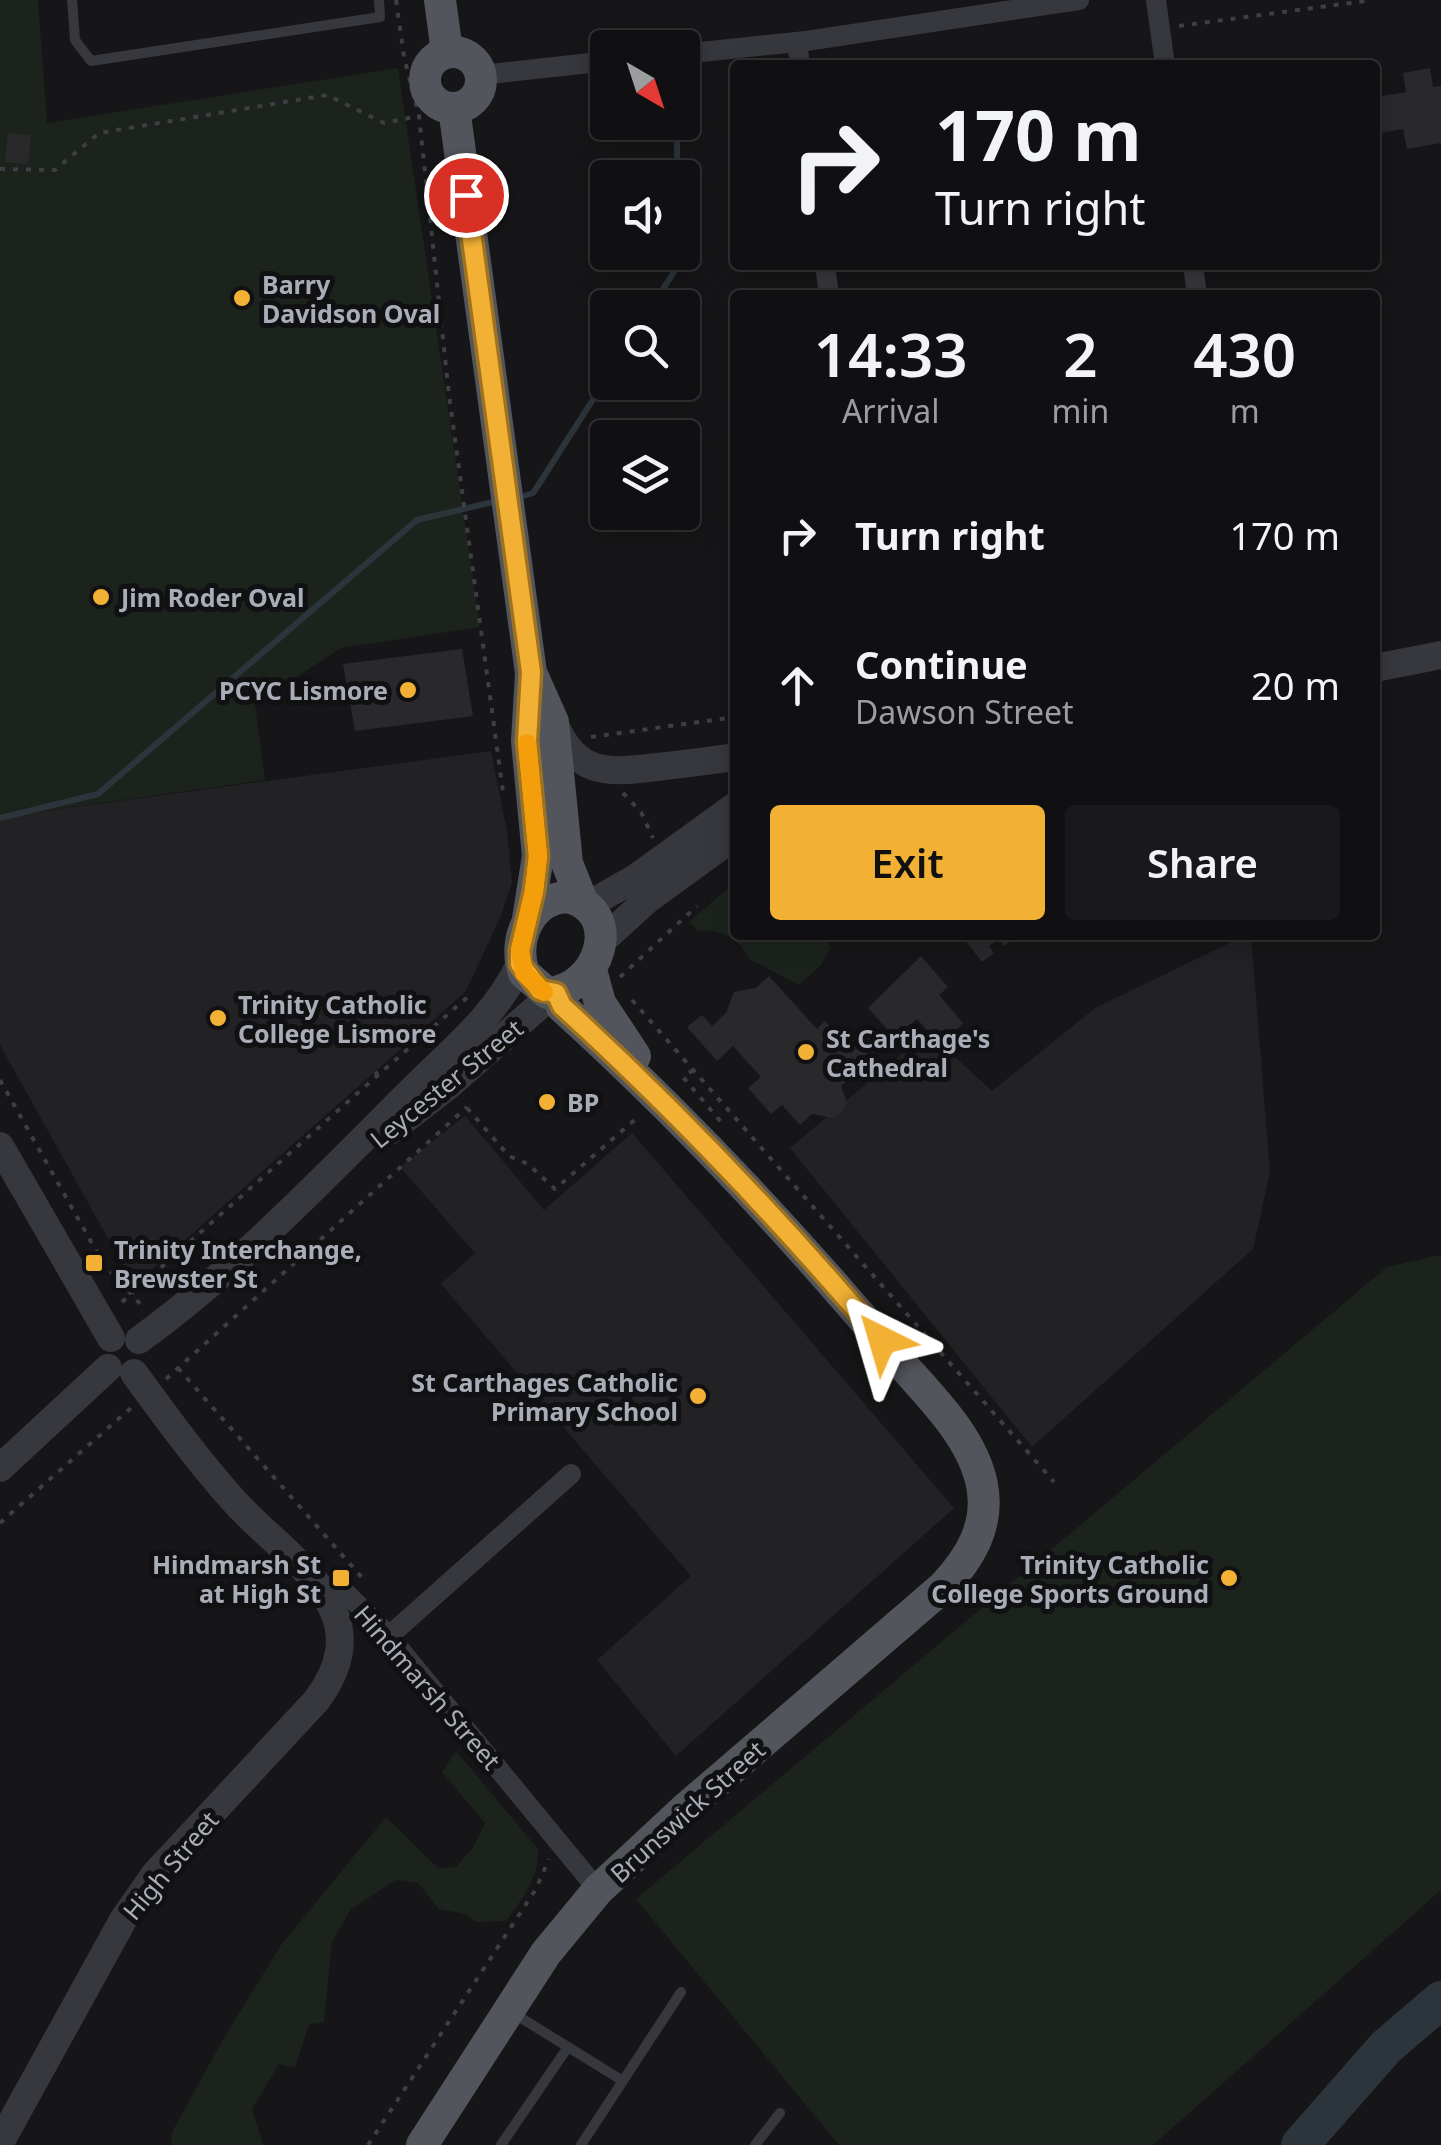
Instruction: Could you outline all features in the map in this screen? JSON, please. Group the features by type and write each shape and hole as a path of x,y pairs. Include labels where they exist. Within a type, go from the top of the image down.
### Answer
{"main road":[{"path":"440,0 447,52"},
{"path":"447,52 465,54 481,74 477,94 467,104 454,108 438,104 425,83 428,67 447,52"},
{"path":"454,108 531,672 527,741 538,856 520,964 531,982 552,993 653,1108"},
{"path":"531,672 553,722 567,863 599,923 603,965 600,1003 653,1108"},
{"path":"528,920 549,900 568,897 585,902"},
{"path":"552,993 576,984 603,965"},
{"name":"Brunswick Street","path":"422,2145 546,1953 598,1890 685,1808 943,1587 968,1559 984,1510 983,1488 967,1444 793,1234 653,1108"}],"street":[{"path":"700,52 798,42 1079,0"},
{"path":"1156,0 1163,60"},
{"path":"798,42 800,60"},
{"path":"481,74 590,63"},
{"path":"1380,667 1441,655"},
{"path":"553,722 565,746 578,759 606,771 730,759"},
{"path":"585,902 634,878 730,810"},
{"path":"603,965 647,900 730,840"},
{"name":"Leycester Street","path":"340,1167 407,1094 485,1020 506,996 520,964"},
{"name":"Leycester Street","path":"125,1339 171,1317 340,1167 448,1086 552,993"},
{"path":"0,1146 9,1183 125,1339 145,1360 121,1371 0,1468"},
{"path":"121,1371 104,1356 125,1339"},
{"name":"Hindmarsh Street","path":"121,1371 236,1504 314,1577 330,1602 339,1594 347,1594 389,1636 598,1890"},
{"path":"389,1636 571,1474"},
{"name":"High Street","path":"0,2142 122,1920 155,1874 330,1683 340,1653 340,1636 330,1602"}],"lane":[{"path":"72,0 76,40 91,60 380,17 378,0"},
{"path":"581,2145 681,1992"},
{"path":"509,2011 622,2081"},
{"path":"501,2145 568,2048"},
{"path":"755,2145 780,2114"}],"path":[{"path":"396,0 404,58 419,116 465,511 504,796"},
{"path":"1179,26 1372,0"},
{"path":"0,169 55,170 99,133 327,95 384,123 419,116"},
{"path":"585,738 730,718"},
{"path":"620,782 622,792 641,812 653,838"},
{"path":"603,965 622,973 697,906"},
{"path":"122,1302 480,986"},
{"path":"630,998 1054,1482"},
{"path":"412,1046 418,1052"},
{"path":"692,1070 683,1078 728,1129"},
{"path":"0,1080 103,1263 142,1306"},
{"path":"164,1380 465,1106 509,1156 528,1164 555,1189 653,1108"},
{"path":"178,1368 374,1592"},
{"path":"0,1523 136,1404"},
{"path":"368,2145 536,1888 557,1840"}],"shaded area":[{"path":"0,0 38,0 47,123 398,68 480,627 341,648 255,704 265,780 0,817"},
{"name":"Trinity Catholic College Lismore","path":"491,751 507,831 512,883 466,991 134,1285 0,1045 0,817"},
{"path":"730,886 730,938 713,931 698,931 689,922"},
{"path":"733,940 826,940 831,947 821,965 799,985 749,959"},
{"path":"1236,940 1251,940 1270,1172 1253,1249 1032,1447 790,1148 928,1032 992,1091 1095,1008"},
{"name":"St Carthages Catholic Primary School","path":"465,1116 544,1210 632,1133 954,1508 676,1756 597,1660 691,1576 441,1284 475,1253 400,1167"},
{"name":"Trinity Catholic College Sports Ground","path":"1441,1255 1441,1890 1153,2145 839,2145 636,1899 1387,1267"},
{"path":"456,1751 538,1849 533,1878 506,1921 476,1922 465,1914 439,1909 418,1883 396,1880 351,1909 332,1941 324,2023 309,2024 295,2068 279,2064 252,2109 263,2145 171,2145 172,2132 281,1945 386,1817 438,1868 456,1867 473,1848 485,1823 442,1772"}],"building":[{"path":"1430,68 1433,87 1441,86 1441,143 1407,149 1403,129 1380,133 1380,96 1406,92 1403,73"},
{"path":"8,133 31,135 28,164 5,162"},
{"name":"PCYC Lismore","path":"462,649 473,716 355,731 343,664"},
{"path":"965,940 998,940 989,946 994,953 982,962"},
{"path":"921,956 948,987 939,995 963,1023 941,1046 917,1019 895,1038 868,1008"},
{"name":"St Carthage's Cathedral","path":"769,976 817,1029 825,1021 847,1044 864,1028 874,1028 882,1036 881,1047 869,1057 872,1061 841,1086 847,1102 843,1111 832,1118 812,1114 800,1125 782,1105 771,1114 748,1088 761,1077 733,1046 717,1061 687,1027 702,1015 712,1026 726,1013 734,992 756,988"}],"waterway":[{"path":"677,140 677,160"},
{"path":"662,290 675,270"},
{"path":"520,497 533,493 593,400"},
{"path":"0,818 98,794 417,520 497,501"},
{"path":"1300,2145 1386,2047 1441,2000"}],"slow traffic":[{"path":"527,743 538,856 520,964 531,982 544,992"}],"place":[{"name":"Barry Davidson Oval","path":"242,298"},
{"name":"Jim Roder Oval","path":"101,597"},
{"name":"PCYC Lismore","path":"408,690"},
{"name":"Trinity Catholic College Lismore","path":"218,1018"},
{"name":"St Carthage's Cathedral","path":"806,1052"},
{"name":"BP","path":"547,1102"},
{"name":"Trinity Interchange, Brewster St","path":"94,1263"},
{"name":"St Carthages Catholic Primary School","path":"698,1396"},
{"name":"Hindmarsh St at High St","path":"341,1578"},
{"name":"Trinity Catholic College Sports Ground","path":"1229,1578"}],"route":[{"path":"466,195 531,672 527,741 538,856 520,964 531,982 540,990 556,993 562,1006 666,1101 793,1234 882,1340"}]}
